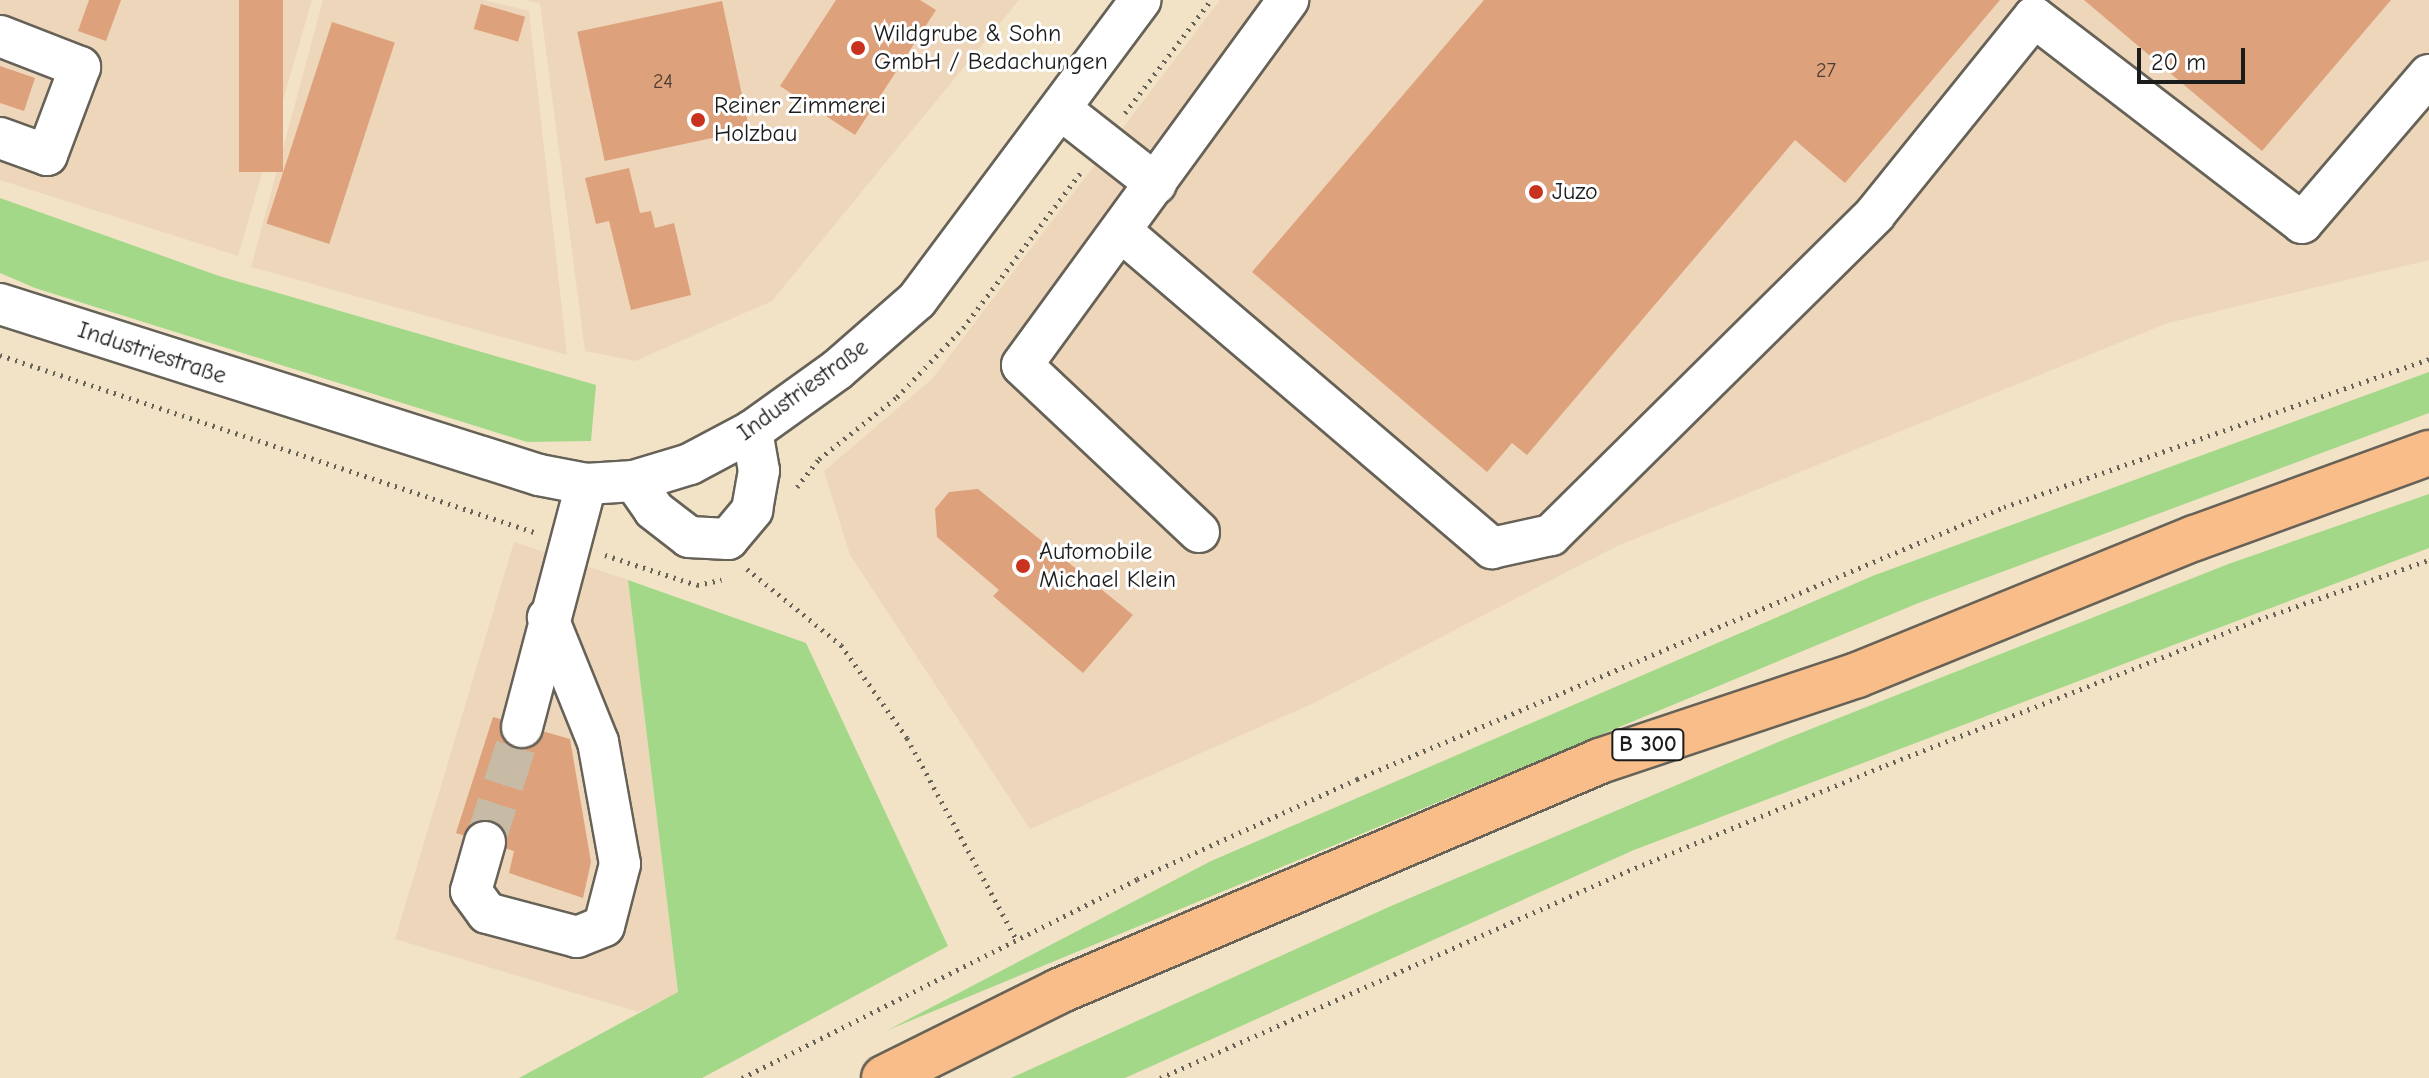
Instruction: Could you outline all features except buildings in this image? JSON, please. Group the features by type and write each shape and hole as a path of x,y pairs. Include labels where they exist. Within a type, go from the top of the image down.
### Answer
{"highway":[{"name":"B 300","path":"884,1078 1059,991 1600,761 1857,675 2195,538 2429,453"}],"street":[{"name":"Industriestraße","path":"0,304 539,475 586,484 634,481 690,464 752,431 837,370 917,300 1063,111 1141,0"},
{"path":"1199,532 1022,365 1122,232 1288,0"},
{"path":"1122,232 1492,548 1551,535 1875,214 2034,17 2302,223 2429,75"},
{"path":"0,36 80,67 47,155 0,138"},
{"path":"1063,111 1101,145 1156,184"},
{"path":"634,481 654,510 689,537 728,539 752,510 759,471 752,431"},
{"path":"522,727 548,618 586,484"},
{"path":"485,842 471,891 487,913 577,937 604,926 620,864 598,742 548,618"}],"path":[{"path":"792,493 819,459 897,397 963,328 1211,0"},
{"path":"0,355 697,585 750,573 759,564"},
{"path":"742,1078 1137,879 1357,779 2004,507 2429,359"},
{"path":"728,539 750,573 841,645 907,738 1017,941"},
{"path":"1160,1078 1613,877 1886,765 2266,617 2429,560"}],"shaded area":[{"path":"0,0 312,0 238,256 0,180"},
{"path":"323,0 484,0 529,11 567,355 251,267"},
{"path":"526,0 1019,0 772,301 635,361 585,351 540,4"},
{"name":"Juzo","path":"1220,0 2429,0 2429,260 2168,323 1615,547 1316,702 1030,829 850,555 824,471 932,379"},
{"path":"514,542 628,580 678,993 638,1012 395,939"}],"green space":[{"path":"0,198 219,276 596,385 591,441 527,442 35,288 0,273"},
{"path":"2429,372 2429,413 1921,602 888,1030 1211,861 1875,575"},
{"path":"2429,494 2429,548 1634,850 1125,1078 1011,1078 1391,906 1783,740 2231,563"},
{"path":"628,580 806,643 948,946 702,1078 519,1078 678,992"}],"tunnel":[{"path":"485,842 522,727"}],"place":[{"name":"Wildgrube & Sohn GmbH / Bedachungen","path":"858,48"},
{"name":"Reiner Zimmerei Holzbau","path":"698,120"},
{"name":"Juzo","path":"1536,192"},
{"name":"Automobile Michael Klein","path":"1023,566"}]}
